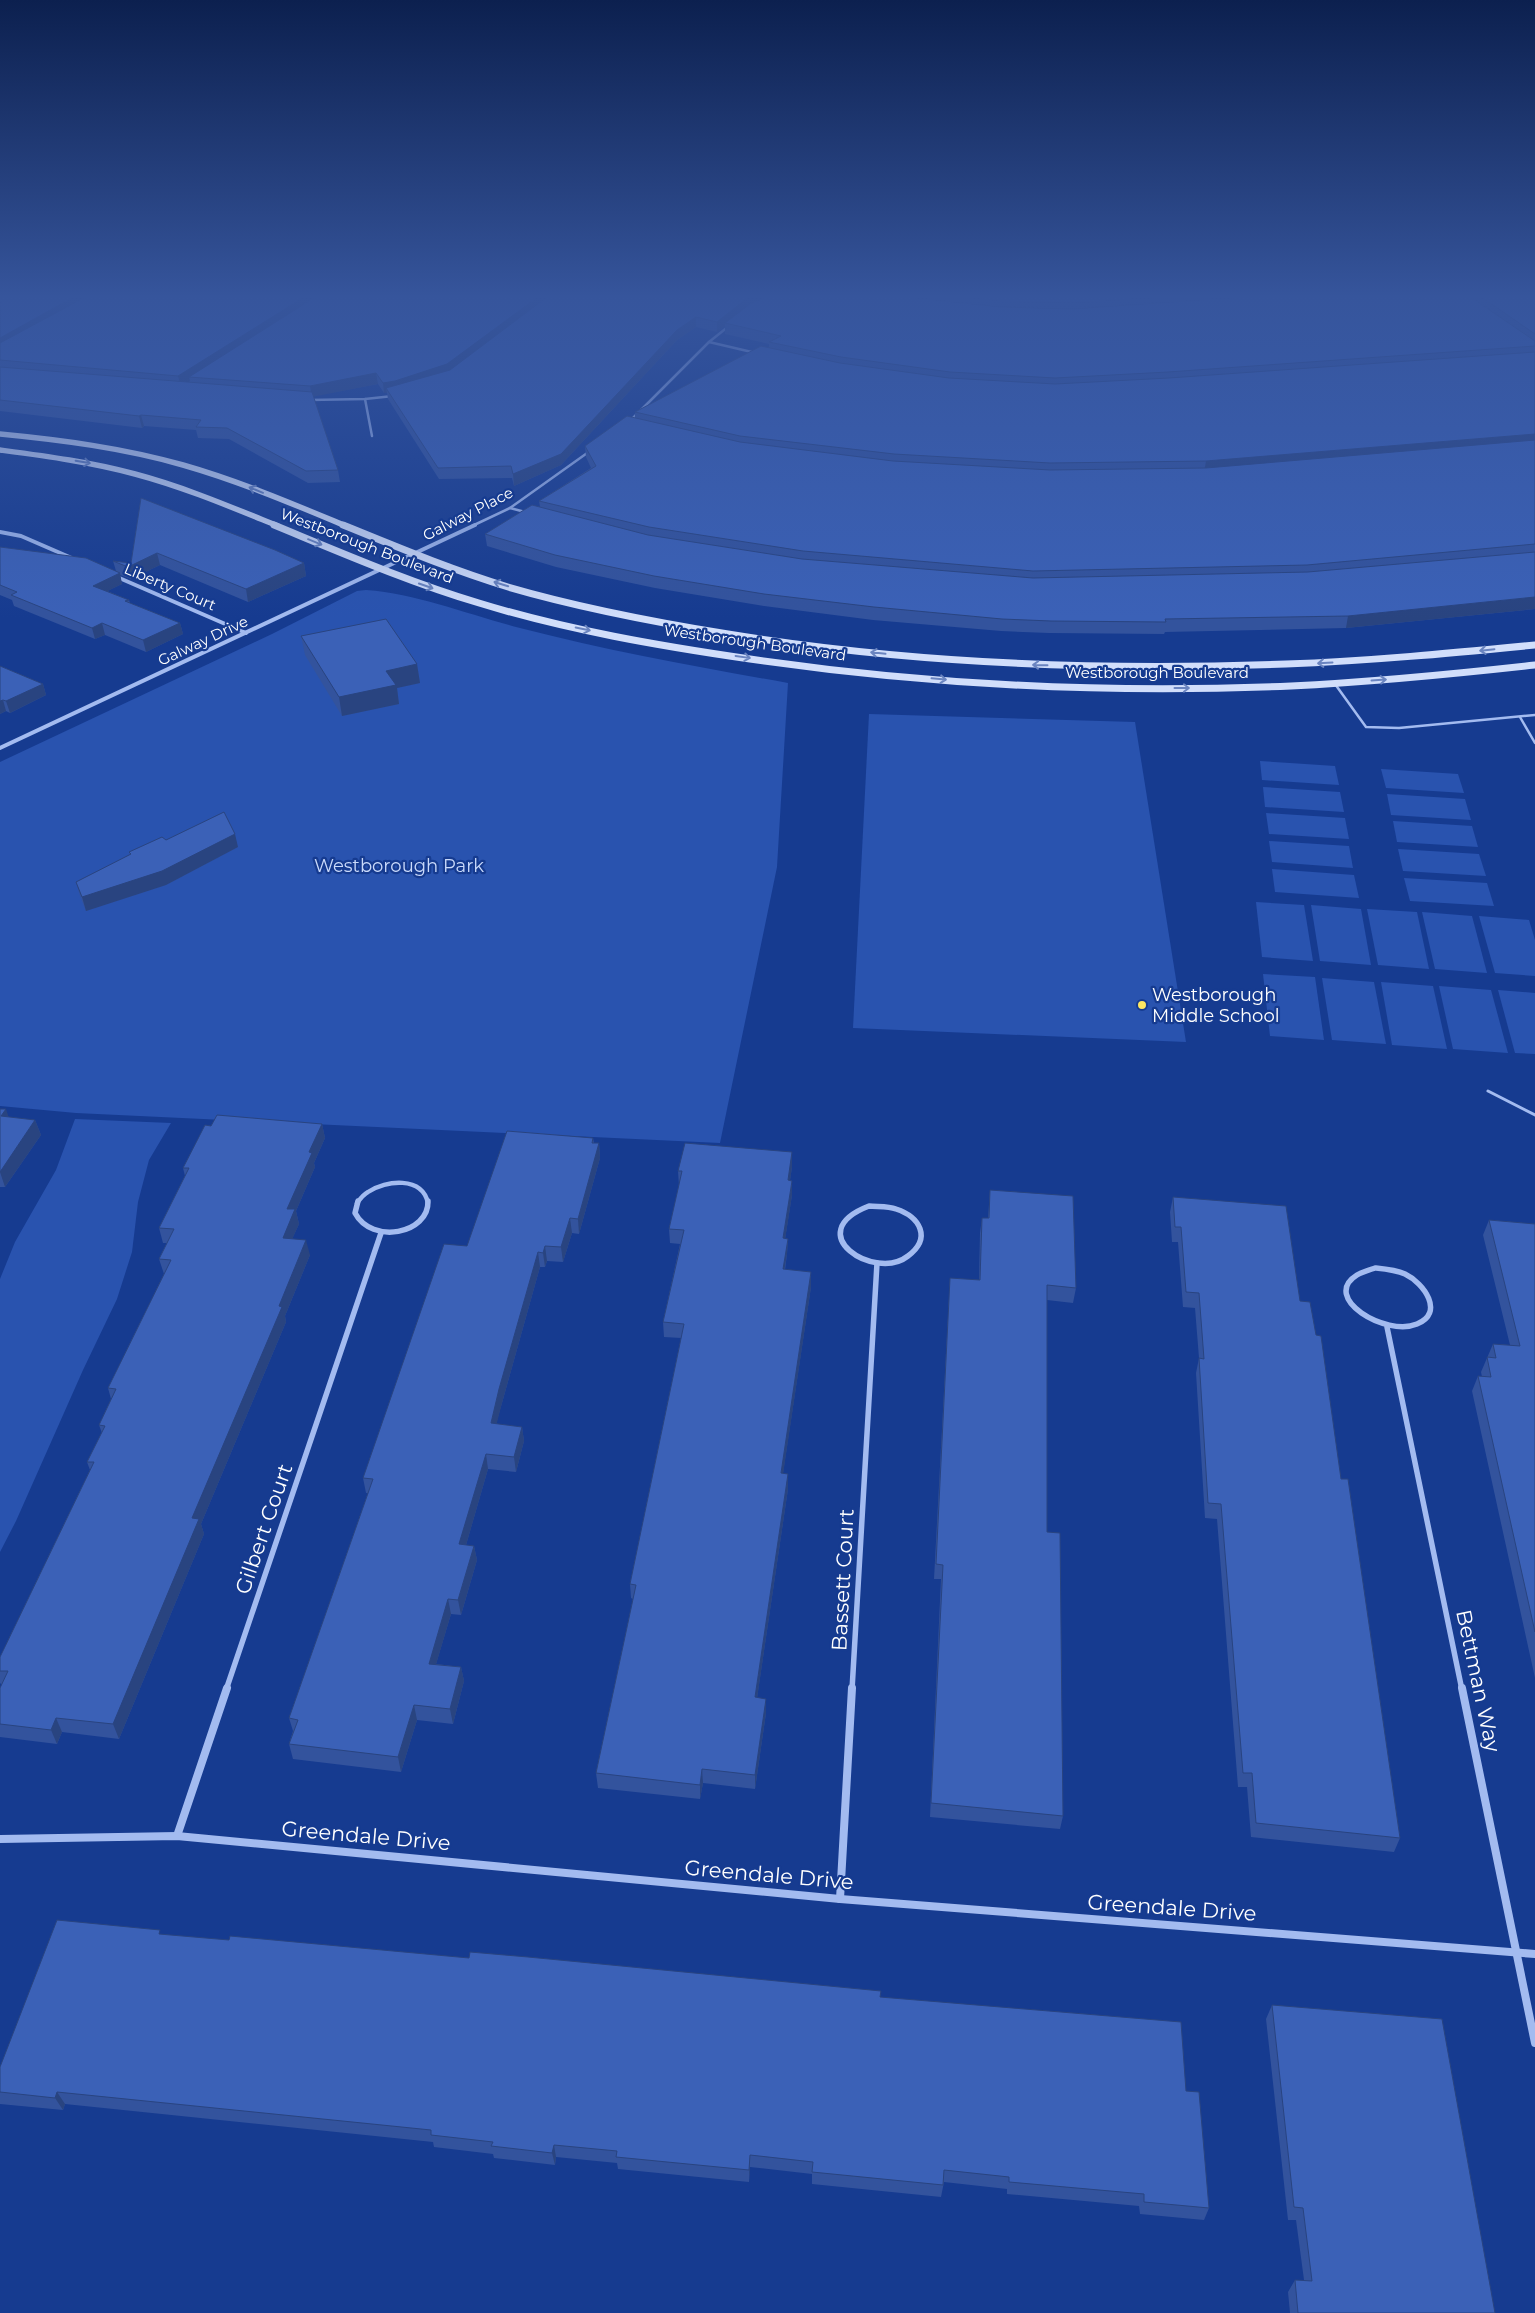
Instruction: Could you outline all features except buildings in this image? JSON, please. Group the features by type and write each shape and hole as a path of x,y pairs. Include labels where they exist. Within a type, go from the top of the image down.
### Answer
{"main road":[{"name":"Westborough Boulevard","path":"0,434 110,449 204,471 471,575 531,593 655,621 782,642 954,660 1098,666 1251,666 1389,659 1535,645"},
{"name":"Westborough Boulevard","path":"0,450 87,463 175,486 380,569 471,601 576,627 694,650 825,668 951,680 1101,687 1259,687 1335,684 1535,665"}],"street":[{"path":"366,402 372,436"},
{"path":"637,426 628,424 650,402"},
{"name":"Galway Place","path":"416,553 510,508 596,447"},
{"path":"510,508 538,515"},
{"path":"0,532 22,536 84,562"},
{"name":"Galway Drive","path":"0,748 416,553"},
{"name":"Liberty Court","path":"110,574 246,633"},
{"path":"395,1183 415,1186 424,1192 429,1201 428,1210 422,1220 410,1228 396,1232 381,1233 359,1223 354,1214 356,1204 363,1195 374,1187 395,1183"},
{"path":"869,1206 885,1206 900,1209 913,1216 921,1227 923,1238 918,1249 908,1258 894,1262 877,1263 861,1259 848,1252 841,1241 840,1230 844,1219 855,1211 869,1206"},
{"name":"Gilbert Court","path":"177,1836 381,1233"},
{"name":"Bassett Court","path":"840,1899 877,1263"},
{"path":"1375,1268 1392,1270 1408,1275 1421,1284 1430,1295 1432,1307 1428,1317 1418,1325 1403,1328 1386,1327 1370,1321 1357,1312 1349,1300 1347,1289 1351,1279 1361,1272 1375,1268"},
{"name":"Bettman Way","path":"1386,1327 1535,2043"},
{"name":"Greendale Drive","path":"0,1839 177,1836 840,1899 1535,1954"}],"lane":[{"path":"1335,684 1366,727 1399,728 1535,715"},
{"path":"1520,717 1535,743"},
{"path":"1488,1091 1535,1115"}],"green space":[{"name":"Westborough Park","path":"366,590 425,600 520,628 587,644 687,665 788,683 777,867 720,1143 76,1113 0,1106 0,762 272,634 357,591"},
{"path":"869,714 1135,722 1186,1042 853,1028"},
{"path":"1260,761 1335,766 1339,785 1262,780"},
{"path":"1381,769 1458,774 1464,793 1386,788"},
{"path":"1263,787 1340,792 1344,812 1265,807"},
{"path":"1387,794 1465,799 1471,820 1391,815"},
{"path":"1266,813 1345,818 1349,839 1269,834"},
{"path":"1393,821 1472,826 1478,847 1397,842"},
{"path":"1269,841 1349,846 1353,868 1272,862"},
{"path":"1398,849 1479,854 1486,876 1403,871"},
{"path":"1272,869 1354,875 1359,898 1275,892"},
{"path":"1404,878 1487,883 1494,906 1410,901"},
{"path":"1256,902 1304,905 1313,961 1262,957"},
{"path":"1311,905 1361,909 1371,965 1320,961"},
{"path":"1367,909 1417,912 1429,969 1378,965"},
{"path":"1422,912 1472,916 1487,973 1435,969"},
{"path":"1479,916 1529,920 1535,940 1535,976 1495,973"},
{"path":"1263,974 1315,977 1324,1040 1270,1036"},
{"path":"1322,978 1374,982 1386,1044 1332,1040"},
{"path":"1381,982 1433,986 1447,1049 1392,1045"},
{"path":"1439,986 1491,990 1508,1053 1453,1049"},
{"path":"1498,990 1535,993 1535,1054 1515,1053"},
{"path":"75,1119 171,1123 149,1160 138,1202 132,1252 117,1299 83,1370 16,1521 0,1552 0,1279 15,1242 56,1170"}],"place":[{"name":"Westborough Middle School","path":"1142,1005"}]}
